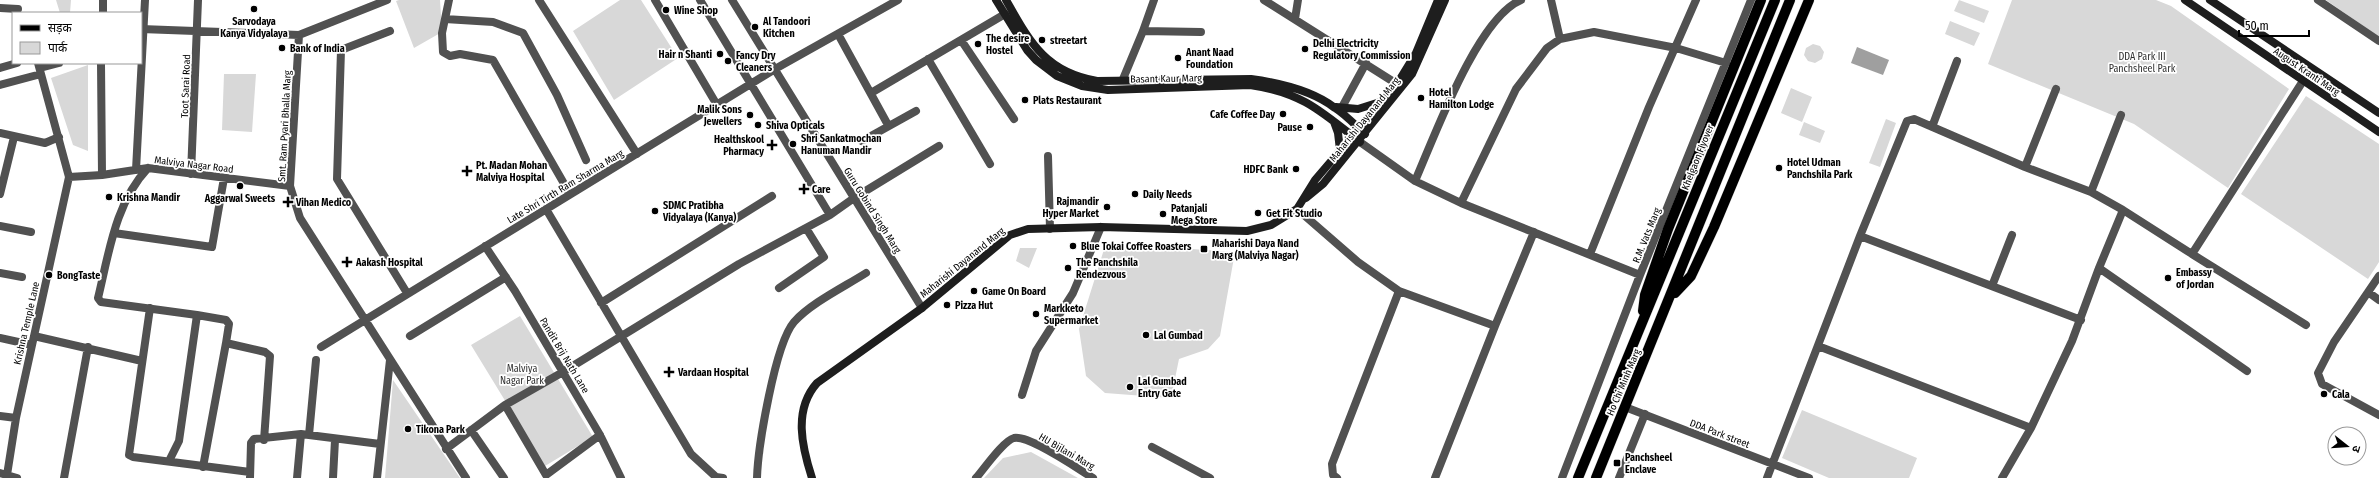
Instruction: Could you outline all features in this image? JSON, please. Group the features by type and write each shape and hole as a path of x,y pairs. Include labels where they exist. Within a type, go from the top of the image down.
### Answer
{"main road":[{"name":"Basant Kaur Marg","path":"996,0 1036,60 1058,76 1082,86 1108,90 1250,85 1268,88 1302,99 1333,119 1360,142"},
{"name":"Basant Kaur Marg","path":"1006,0 1032,44 1050,62 1061,69 1085,78 1097,80 1252,79 1295,88 1338,108 1362,132"},
{"name":"Maharishi Dayanand Marg","path":"1305,198 1323,184 1360,142 1362,132 1397,84 1416,53 1438,0"},
{"name":"Maharishi Dayanand Marg","path":"812,478 805,457 801,416 806,397 817,383 922,308 1010,235 1028,228 1050,229 1101,227 1247,232 1271,225 1297,209 1315,180 1340,150 1352,136 1362,132 1412,74 1445,0"},
{"path":"1642,323 1645,295 1668,229 1761,0"},
{"name":"Khelgaon Flyover","path":"1642,323 1775,0"},
{"path":"1672,296 1790,0"},
{"path":"1672,296 1691,276 1714,227 1808,0"},
{"name":"August Kranti Marg","path":"2185,0 2379,132"},
{"name":"August Kranti Marg","path":"2210,0 2379,113"},
{"path":"1338,108 1355,110 1368,107 1386,98"},
{"path":"1333,119 1338,133 1340,150"},
{"name":"Ho Chi Minh Marg","path":"1596,478 1672,296"},
{"name":"Ho Chi Minh Marg","path":"1578,478 1642,323"}],"street":[{"path":"0,8 19,11 15,0"},
{"path":"103,0 103,12"},
{"path":"145,0 142,29 299,35 387,0"},
{"name":"Toot Sarai Road","path":"191,174 198,0"},
{"path":"449,0 442,33 443,52 450,56 460,54 493,60 570,194"},
{"path":"539,0 637,154"},
{"path":"655,0 718,105"},
{"path":"700,0 750,86 830,215"},
{"name":"Late Shri Tirth Ram Sharma Marg","path":"321,347 365,318 750,86 774,69 838,34 887,3 898,0"},
{"path":"1123,79 1154,0"},
{"path":"1264,0 1366,63 1397,84"},
{"path":"1295,19 1298,0"},
{"path":"1415,181 1470,58 1496,21 1521,0"},
{"path":"1551,0 1560,39"},
{"path":"1590,254 1649,108 1696,0"},
{"name":"R.M. Vats Marg","path":"1562,478 1640,275 1751,0"},
{"path":"2318,0 2379,41"},
{"name":"Guru Gobind Singh Marg","path":"733,1 922,308"},
{"path":"871,93 1005,14"},
{"path":"445,19 493,22 523,33 557,95 586,160"},
{"path":"390,31 341,50 337,179 407,293"},
{"path":"1143,31 1201,32"},
{"path":"1461,203 1516,89 1547,48 1560,39 1594,32 1676,48 1726,63"},
{"path":"838,34 888,125"},
{"name":"Smt. Ram Pyari Bhalla Marg","path":"299,35 290,186 300,218 365,318 446,449 466,478"},
{"path":"960,40 1014,119"},
{"path":"928,59 990,164"},
{"path":"1932,127 1957,61"},
{"path":"1338,108 1366,63"},
{"path":"0,68 13,64"},
{"path":"0,85 40,68 54,64"},
{"path":"100,64 102,175"},
{"path":"136,170 141,64"},
{"path":"40,68 69,177"},
{"path":"2192,254 2303,81"},
{"path":"2025,167 2056,89"},
{"path":"862,141 888,125 916,111"},
{"path":"2091,192 2121,115"},
{"path":"1767,478 1860,236 1907,121 1914,118 2025,167 2091,192 2123,210 2306,325"},
{"path":"0,133 45,143 59,137"},
{"path":"0,194 4,165 14,137"},
{"path":"1360,142 1415,181 1461,203 1640,275"},
{"path":"446,449 505,405 563,372 739,264 830,215 854,198 939,146"},
{"path":"1048,156 1050,229"},
{"path":"148,168 136,181 128,196 114,233 98,299 101,302 226,320 229,324 204,467"},
{"name":"Malviya Nagar Road","path":"69,177 102,175 148,168 290,186"},
{"name":"Krishna Temple Lane","path":"4,474 69,177"},
{"path":"114,233 212,247 224,178"},
{"path":"601,303 772,196"},
{"path":"546,209 691,454 718,478"},
{"path":"1297,209 1358,262 1399,291 1494,326"},
{"path":"2002,478 2031,428 2081,320 2099,268 2123,210"},
{"path":"0,226 31,232"},
{"path":"1022,395 1036,351 1073,293 1101,227"},
{"path":"779,288 824,257 806,228"},
{"path":"1435,478 1494,326 1534,232"},
{"path":"1992,286 2012,235"},
{"path":"1860,236 2081,320"},
{"name":"Pandit Brij Nath Lane","path":"485,246 506,278 600,435 621,478"},
{"path":"2099,268 2247,370"},
{"path":"0,273 22,278"},
{"path":"757,478 772,379 787,331 803,314 866,273"},
{"path":"2379,276 2334,342 2318,373 2322,384 2379,415"},
{"path":"410,336 506,278"},
{"path":"1333,477 1332,464 1399,291"},
{"path":"2368,292 2379,300"},
{"path":"150,308 129,453 132,457 169,461 250,475 251,443 254,439 264,440 305,434 335,440 380,444"},
{"path":"169,461 179,441 197,315"},
{"path":"34,336 88,347 142,361"},
{"path":"0,338 32,345"},
{"path":"226,342 265,352 270,356 264,440"},
{"path":"1818,346 2031,428"},
{"path":"64,478 88,347"},
{"path":"297,478 316,360"},
{"path":"377,478 390,360"},
{"path":"505,405 547,476 600,435"},
{"name":"DDA Park street","path":"1625,406 1809,478"},
{"path":"1619,478 1645,414"},
{"path":"0,416 16,418"},
{"path":"472,430 504,478"},
{"name":"HU Bijlani Marg","path":"976,478 1007,443 1014,438 1030,441 1093,478"},
{"path":"333,478 335,440"},
{"path":"1152,447 1210,478"},
{"path":"4,474 17,478"}],"green space":[{"path":"56,0 71,0 70,12 60,12"},
{"path":"440,0 442,32 414,48 396,1"},
{"path":"620,0 641,0 678,58 614,100 573,31"},
{"path":"1959,0 1989,11 1984,23 1954,11"},
{"name":"DDA Park III Panchsheel Park","path":"2012,0 2156,0 2171,6 2289,89 2228,188 2134,124 1988,64"},
{"path":"2326,0 2379,0 2379,37 2376,35"},
{"path":"1950,21 1980,33 1974,46 1945,34"},
{"path":"1813,44 1820,46 1824,52 1822,59 1815,63 1808,61 1804,55 1806,48"},
{"path":"88,65 88,151 73,145 51,78"},
{"path":"224,74 256,74 252,132 222,130"},
{"path":"1791,88 1812,97 1802,122 1781,113"},
{"path":"2306,96 2379,144 2379,262 2368,279 2241,194"},
{"path":"1886,119 1896,123 1880,167 1869,163"},
{"path":"1804,122 1825,131 1820,143 1799,135"},
{"path":"1106,243 1235,252 1220,336 1208,349 1179,359 1171,398 1105,393 1086,376 1079,329"},
{"path":"1020,248 1037,248 1029,268 1016,261"},
{"name":"Malviya Nagar Park","path":"520,316 593,437 545,466 471,345"},
{"name":"Tikona Park","path":"393,380 460,478 385,478"},
{"path":"1802,410 1917,458 1909,478 1829,478 1782,458"},
{"path":"1031,452 1078,478 984,478 1003,458"}],"shaded area":[{"path":"1857,47 1889,60 1883,75 1851,63"}],"place":[{"name":"Sarvodaya Kanya Vidyalaya","path":"254,9"},
{"name":"Wine Shop","path":"666,10"},
{"name":"Al Tandoori Kitchen","path":"755,27"},
{"name":"streetart","path":"1042,40"},
{"name":"The desire Hostel","path":"978,44"},
{"name":"Bank of India","path":"282,48"},
{"name":"Delhi Electricity Regulatory Commission","path":"1305,49"},
{"name":"Hair n Shanti","path":"720,54"},
{"name":"Anant Naad Foundation","path":"1178,58"},
{"name":"Fancy Dry Cleaners","path":"728,61"},
{"name":"Hotel Hamilton Lodge","path":"1421,98"},
{"name":"Plats Restaurant","path":"1025,100"},
{"name":"Cafe Coffee Day","path":"1283,114"},
{"name":"Malik Sons Jewellers","path":"750,115"},
{"name":"Shiva Opticals","path":"758,125"},
{"name":"Pause","path":"1310,127"},
{"name":"Shri Sankatmochan Hanuman Mandir","path":"793,144"},
{"name":"Healthskool Pharmacy","path":"772,145"},
{"name":"Hotel Udman Panchshila Park","path":"1779,168"},
{"name":"HDFC Bank","path":"1296,169"},
{"name":"Pt. Madan Mohan Malviya Hospital","path":"467,171"},
{"name":"Aggarwal Sweets","path":"240,186"},
{"name":"Care","path":"804,189"},
{"name":"Daily Needs","path":"1135,194"},
{"name":"Krishna Mandir","path":"109,197"},
{"name":"Vihan Medico","path":"288,202"},
{"name":"Rajmandir Hyper Market","path":"1107,207"},
{"name":"SDMC Pratibha Vidyalaya (Kanya)","path":"655,211"},
{"name":"Get Fit Studio","path":"1258,213"},
{"name":"Patanjali Mega Store","path":"1163,214"},
{"name":"Blue Tokai Coffee Roasters","path":"1073,246"},
{"name":"Maharishi Daya Nand Marg (Malviya Nagar)","path":"1204,249"},
{"name":"Aakash Hospital","path":"347,262"},
{"name":"The Panchshila Rendezvous","path":"1068,268"},
{"name":"BongTaste","path":"49,275"},
{"name":"Embassy of Jordan","path":"2168,278"},
{"name":"Game On Board","path":"974,291"},
{"name":"Pizza Hut","path":"947,305"},
{"name":"Markketo Supermarket","path":"1036,314"},
{"name":"Lal Gumbad","path":"1146,335"},
{"name":"Vardaan Hospital","path":"669,372"},
{"name":"Lal Gumbad Entry Gate","path":"1130,387"},
{"name":"Cala","path":"2324,394"},
{"name":"Tikona Park","path":"408,429"},
{"name":"Panchsheel Enclave","path":"1617,463"}]}
